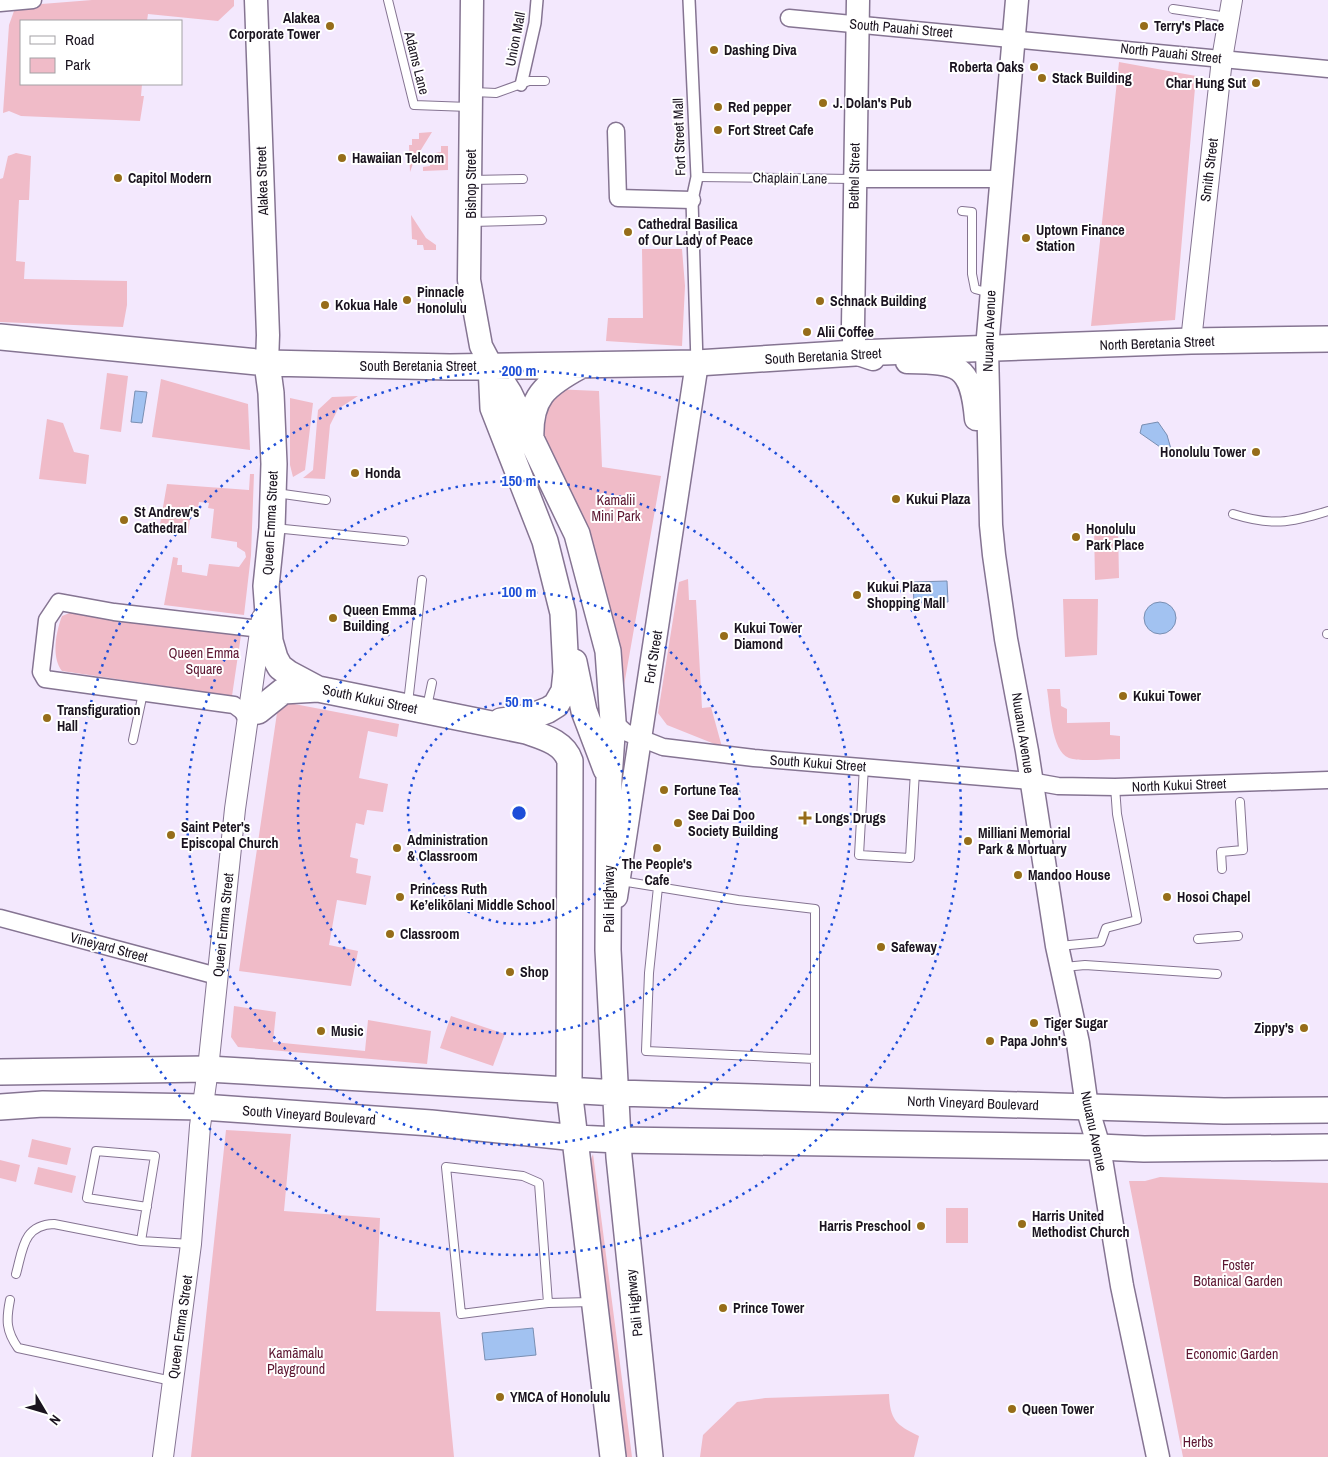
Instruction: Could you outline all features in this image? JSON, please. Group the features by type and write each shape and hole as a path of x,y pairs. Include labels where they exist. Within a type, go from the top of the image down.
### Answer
{"main road":[{"name":"Alakea Street","path":"256,0 268,335 267,363"},
{"name":"Bishop Street","path":"472,0 472,180 469,280 472,305 481,346 491,365"},
{"name":"Bethel Street","path":"855,353 853,326 854,179 858,0"},
{"name":"Nuuanu Avenue","path":"1017,0 990,293 987,348 994,555 1006,639 1025,742 1059,957 1078,1043 1088,1107 1099,1147 1122,1286 1158,1457"},
{"name":"South Beretania Street","path":"0,337 267,363 697,364 855,353 987,348"},
{"name":"North Beretania Street","path":"987,348 1191,341 1328,339"},
{"path":"855,353 882,362 943,363 956,368 970,382 974,394 977,427 990,446"},
{"name":"Queen Emma Street","path":"266,586 274,493 271,393 267,363"},
{"path":"531,443 530,419 539,398 551,382 582,364"},
{"name":"Fort Street","path":"608,950 697,364"},
{"path":"491,365 493,408 545,542 563,613 584,711 609,779"},
{"name":"Pali Highway","path":"491,365 509,394 531,443 577,534 608,651 613,721 609,779 608,950 618,1140 650,1457"},
{"name":"South Kukui Street","path":"266,586 270,641 275,658 288,673 318,690 487,723"},
{"path":"487,723 530,717 548,710 562,698 566,672 563,613"},
{"path":"248,712 258,711 283,691 318,690"},
{"path":"487,723 526,731 550,740 565,751 570,761 569,1090 613,1457"},
{"path":"0,1072 208,1069 617,1093"},
{"name":"North Vineyard Boulevard","path":"617,1093 1267,1112 1328,1110"},
{"name":"South Vineyard Boulevard","path":"0,1107 43,1104 202,1107 431,1123 576,1138 618,1140"},
{"path":"618,1140 1144,1149 1328,1147"}],"street":[{"path":"0,3 33,0"},
{"name":"Union Mall","path":"521,84 535,23 537,0"},
{"name":"Fort Street Mall","path":"688,0 697,177 692,200 697,364"},
{"name":"Smith Street","path":"1191,341 1222,59 1231,9"},
{"name":"South Pauahi Street","path":"788,18 1014,39"},
{"name":"North Pauahi Street","path":"1014,39 1328,69"},
{"path":"616,131 618,198 692,200"},
{"name":"Chaplain Lane","path":"854,179 1002,179"},
{"name":"Queen Emma Street","path":"163,1457 191,1244 202,1107 208,1069 235,809 266,586"},
{"path":"248,712 242,711 234,705 45,679 41,672 47,620 59,602 114,612 260,629"},
{"name":"South Kukui Street","path":"613,721 625,732 662,747 754,758 1030,781"},
{"name":"North Kukui Street","path":"1030,781 1058,786 1115,787 1328,780"},
{"name":"Vineyard Street","path":"0,918 218,976"}],"lane":[{"name":"Adams Lane","path":"388,0 414,105 472,100"},
{"path":"1173,9 1231,9"},
{"path":"472,100 529,81 545,81"},
{"name":"Chaplain Lane","path":"697,177 854,179"},
{"path":"472,180 522,179"},
{"path":"962,211 972,212 972,274 975,289 990,293"},
{"path":"471,222 542,220"},
{"path":"274,493 326,500"},
{"path":"1233,514 1261,522 1298,520 1328,511"},
{"path":"272,528 404,541"},
{"path":"417,709 422,580"},
{"path":"417,709 432,683"},
{"path":"133,740 143,693"},
{"path":"864,766 859,856 910,858 915,771"},
{"path":"1059,957 1101,942 1106,928 1137,920 1115,787"},
{"path":"1222,868 1221,852 1243,850 1240,802"},
{"path":"619,881 738,900 815,909 815,1098"},
{"path":"658,887 649,974 646,1052 815,1059"},
{"path":"1198,939 1238,936"},
{"path":"1059,957 1085,965 1176,969 1217,974"},
{"path":"141,1241 147,1207 155,1156 96,1150 87,1198 147,1207"},
{"path":"548,1303 539,1183 523,1176 446,1167 461,1314 548,1303 594,1302"},
{"path":"16,1274 26,1237 41,1224 54,1224 141,1241 191,1244"},
{"path":"10,1300 6,1319 9,1336 18,1348 172,1381"}],"green space":[{"path":"92,0 234,0 234,6 218,21 148,14 147,20 20,20 20,85 142,85 141,96 144,96 140,121 21,116 9,111 3,113 9,25 14,11 29,5"},
{"path":"1119,62 1196,76 1175,320 1091,326"},
{"path":"432,132 414,161 410,172 409,145 412,145 412,139 419,139 419,133"},
{"path":"441,146 448,146 448,170 423,171 423,167 430,166 430,160 435,160 435,153 441,152"},
{"path":"16,153 31,156 29,200 19,200 16,261 25,262 24,279 127,281 127,305 123,327 0,322 0,179 3,178 8,156"},
{"path":"411,215 426,238 436,245 436,250 424,250 423,245 417,245 417,240 412,239"},
{"path":"642,249 682,249 685,286 682,346 606,341 608,318 643,318"},
{"path":"107,373 128,376 121,432 100,429"},
{"path":"161,379 248,404 250,450 152,437"},
{"name":"Kamalii Mini Park","path":"553,389 599,391 602,467 661,476 620,708 619,668 595,553 533,422"},
{"path":"358,396 338,409 330,425 325,479 303,478 313,470 318,410 332,397"},
{"path":"290,398 313,403 305,470 293,477 290,465"},
{"path":"47,419 63,423 74,452 89,455 86,484 39,479"},
{"path":"250,474 254,474 251,555 244,615 164,605 173,557 178,558 177,565 182,565 182,572 207,576 209,564 239,567 246,557 245,552 237,547 237,542 211,538 214,509 208,508 209,503 199,502 198,507 192,506 188,534 159,530 167,484 249,490"},
{"path":"1118,526 1119,578 1095,580 1094,528"},
{"path":"688,579 689,600 696,600 702,708 711,707 722,747 667,725 658,713 679,582"},
{"path":"1063,599 1098,599 1097,655 1065,657"},
{"name":"Queen Emma Square","path":"72,612 241,635 232,696 62,671 57,659 56,637 62,616"},
{"path":"1047,689 1060,689 1061,706 1067,709 1067,723 1110,722 1110,735 1120,736 1120,759 1080,760 1069,758 1063,754 1058,747 1052,727"},
{"path":"289,703 399,724 397,737 368,731 359,778 388,784 383,812 367,810 364,825 356,823 350,857 358,859 356,873 371,876 366,905 337,900 329,945 358,951 351,986 239,971 277,713 281,705"},
{"path":"234,1006 276,1012 273,1042 365,1051 368,1020 431,1031 427,1064 238,1047 231,1037"},
{"path":"451,1016 505,1034 493,1066 440,1048"},
{"name":"Kamāmalu Playground","path":"226,1130 291,1134 284,1211 380,1218 376,1311 440,1312 454,1457 191,1457"},
{"path":"32,1139 71,1148 67,1165 28,1157"},
{"path":"593,1154 632,1457 619,1457 588,1167"},
{"path":"0,1160 20,1165 16,1182 0,1178"},
{"path":"38,1167 76,1176 72,1193 34,1184"},
{"name":"Economic Garden","path":"1160,1177 1328,1183 1328,1457 1183,1457 1129,1181 1145,1181"},
{"path":"946,1208 968,1208 968,1243 946,1243"},
{"path":"889,1394 891,1410 896,1421 919,1436 914,1457 700,1457 703,1435 737,1402 765,1398"}],"water":[{"path":"135,391 147,392 142,423 131,422"},
{"path":"1158,422 1167,435 1173,456 1140,433 1142,425"},
{"path":"947,581 948,602 914,603 913,582"},
{"path":"1160,602 1166,603 1171,607 1175,612 1175,624 1171,629 1166,633 1160,634 1154,633 1149,629 1145,624 1144,618 1145,612 1149,607 1154,603"},
{"path":"533,1328 536,1355 485,1360 482,1333"}],"place":[{"name":"Alakea Corporate Tower","path":"330,26"},
{"name":"Terry's Place","path":"1144,26"},
{"name":"Dashing Diva","path":"714,50"},
{"name":"Roberta Oaks","path":"1034,67"},
{"name":"Stack Building","path":"1042,78"},
{"name":"Char Hung Sut","path":"1256,83"},
{"name":"J. Dolan's Pub","path":"823,103"},
{"name":"Red pepper","path":"718,107"},
{"name":"Fort Street Cafe","path":"718,130"},
{"name":"Hawaiian Telcom","path":"342,158"},
{"name":"Capitol Modern","path":"118,178"},
{"name":"Cathedral Basilica of Our Lady of Peace","path":"628,232"},
{"name":"Uptown Finance Station","path":"1026,238"},
{"name":"Pinnacle Honolulu","path":"407,300"},
{"name":"Schnack Building","path":"820,301"},
{"name":"Kokua Hale","path":"325,305"},
{"name":"Alii Coffee","path":"807,332"},
{"name":"Honolulu Tower","path":"1256,452"},
{"name":"Honda","path":"355,473"},
{"name":"Kukui Plaza","path":"896,499"},
{"name":"St Andrew's Cathedral","path":"124,520"},
{"name":"Honolulu Park Place","path":"1076,537"},
{"name":"Kukui Plaza Shopping Mall","path":"857,595"},
{"name":"Queen Emma Building","path":"333,618"},
{"name":"Kukui Tower Diamond","path":"724,636"},
{"name":"Kukui Tower","path":"1123,696"},
{"name":"Transfiguration Hall","path":"47,718"},
{"name":"Fortune Tea","path":"664,790"},
{"name":"Longs Drugs","path":"805,818"},
{"name":"See Dai Doo Society Building","path":"678,823"},
{"name":"Saint Peter's Episcopal Church","path":"171,835"},
{"name":"Milliani Memorial Park & Mortuary","path":"968,841"},
{"name":"Administration & Classroom","path":"397,848"},
{"name":"The People's Cafe","path":"657,848"},
{"name":"Mandoo House","path":"1018,875"},
{"name":"Princess Ruth Ke’elikōlani Middle School","path":"400,897"},
{"name":"Hosoi Chapel","path":"1167,897"},
{"name":"Classroom","path":"390,934"},
{"name":"Safeway","path":"881,947"},
{"name":"Shop","path":"510,972"},
{"name":"Tiger Sugar","path":"1034,1023"},
{"name":"Zippy's","path":"1304,1028"},
{"name":"Music","path":"321,1031"},
{"name":"Papa John's","path":"990,1041"},
{"name":"Harris United Methodist Church","path":"1022,1224"},
{"name":"Harris Preschool","path":"921,1226"},
{"name":"Prince Tower","path":"723,1308"},
{"name":"YMCA of Honolulu","path":"500,1397"},
{"name":"Queen Tower","path":"1012,1409"}],"park label":[{"name":"Foster Botanical Garden","path":"1238,1274"},
{"name":"Herbs","path":"1198,1442"}]}
